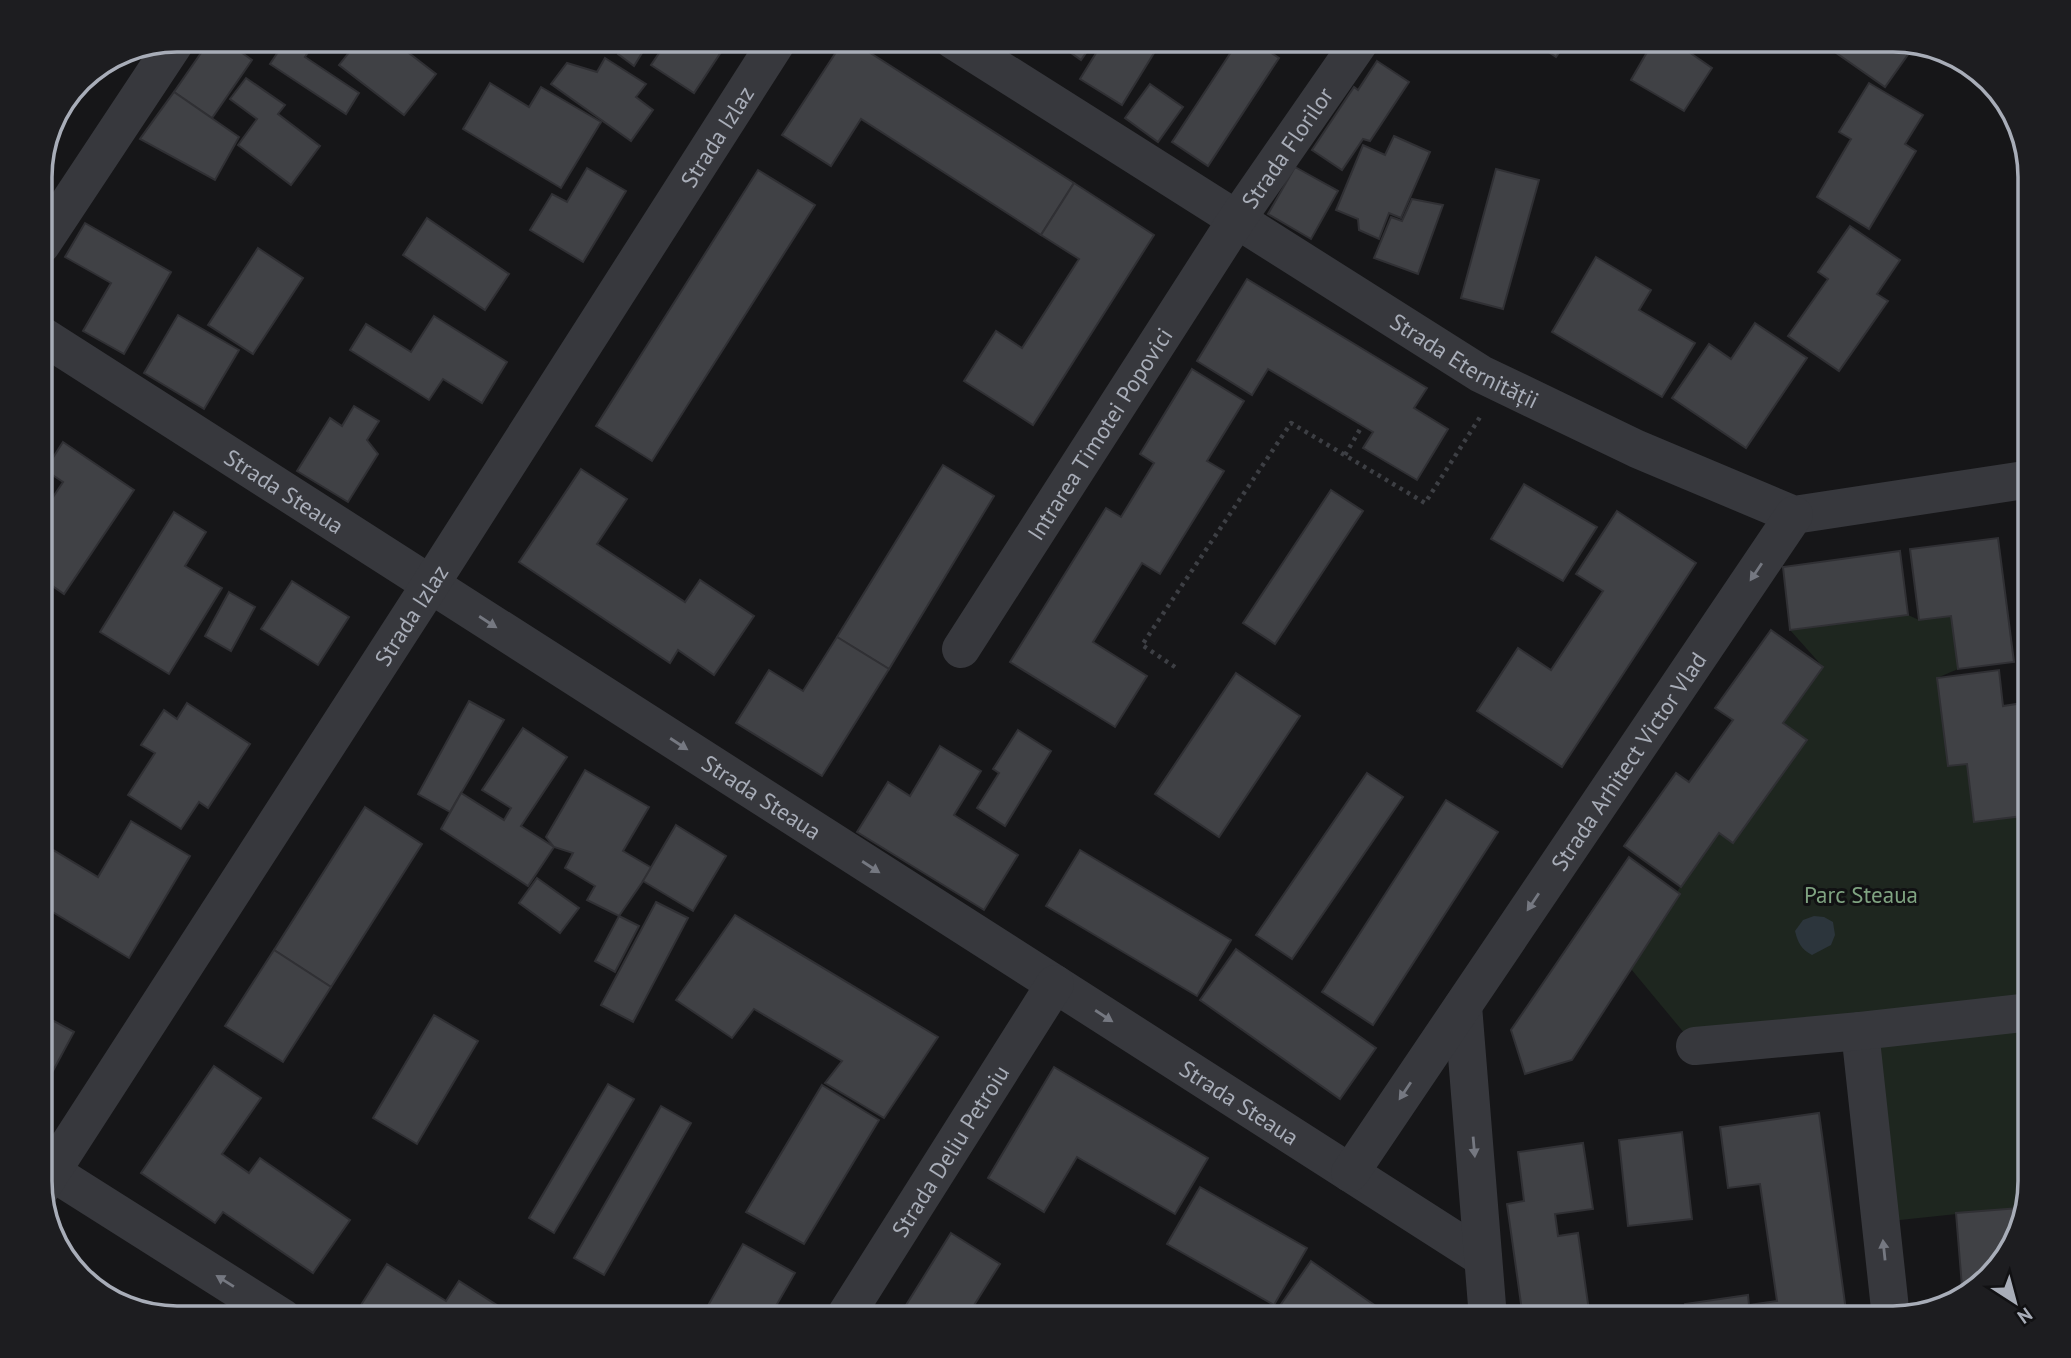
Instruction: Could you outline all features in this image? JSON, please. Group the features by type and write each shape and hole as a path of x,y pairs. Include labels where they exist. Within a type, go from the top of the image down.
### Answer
{"street":[{"name":"Strada Florilor","path":"1237,219 1352,52"},
{"path":"53,226 168,53"},
{"name":"Strada Izlaz","path":"53,1169 770,53"},
{"name":"Strada Eternității","path":"973,53 1481,374 1637,449 1794,515"},
{"name":"Intrarea Timotei Popovici","path":"961,649 1237,219"},
{"name":"Strada Steaua","path":"53,343 1483,1258"},
{"path":"1794,515 2018,481"},
{"name":"Strada Arhitect Victor Vlad","path":"1350,1173 1794,515"},
{"name":"Strada Deliu Petroiu","path":"852,1306 1055,984"},
{"path":"1463,1006 1487,1306"},
{"path":"1695,1046 2018,1013"},
{"path":"1860,1031 1890,1306"},
{"path":"53,1184 262,1306"}],"path":[{"path":"1175,667 1142,645 1291,423 1424,503 1501,384"},
{"path":"1345,455 1362,426"}],"green space":[{"name":"Parc Steaua","path":"1908,615 1919,620 1951,616 1958,669 1937,678 1948,766 1967,764 1974,822 2018,817 2018,1180 2015,1208 1881,1222 1860,1031 1695,1046 1631,969 1680,887 1719,833 1732,842 1807,740 1783,723 1823,667 1790,630"}],"shaded area":[{"path":"1814,916 1833,922 1835,935 1831,945 1812,955 1800,945 1795,931 1803,920"}],"building":[{"path":"1070,52 1086,52 1081,60"},
{"path":"1096,52 1154,52 1122,105 1080,79"},
{"path":"1231,52 1271,52 1279,58 1208,166 1172,142"},
{"path":"1647,52 1689,52 1712,68 1684,111 1631,80"},
{"path":"1835,52 1908,54 1885,87"},
{"path":"201,53 242,53 252,60 212,118 174,92"},
{"path":"277,53 308,53 305,57 359,93 346,114 270,64"},
{"path":"349,53 409,53 436,74 404,115 339,65"},
{"path":"619,53 642,53 634,66"},
{"path":"659,53 721,53 694,93 651,65"},
{"path":"836,53 870,53 1074,183 1041,235 861,119 831,166 782,135"},
{"path":"605,58 646,84 636,97 653,110 631,141 551,84 567,63 597,72"},
{"path":"1377,61 1409,82 1370,141 1363,139 1342,170 1312,150 1354,87 1358,90"},
{"path":"246,78 285,105 278,114 320,146 291,185 238,145 257,119 230,99"},
{"path":"490,83 529,107 541,87 601,122 561,188 463,129"},
{"path":"1869,83 1923,115 1905,144 1916,151 1869,229 1817,197 1851,139 1839,132"},
{"path":"1150,84 1183,107 1158,142 1125,118"},
{"path":"174,92 239,137 215,180 140,139"},
{"path":"1394,136 1430,152 1401,218 1389,213 1379,239 1359,230 1358,219 1336,210 1363,145 1385,155"},
{"path":"1295,167 1338,191 1311,239 1268,214"},
{"path":"587,168 626,191 583,262 530,230 552,194 567,202"},
{"path":"1496,169 1539,180 1503,309 1461,298"},
{"path":"758,170 815,205 652,461 596,426"},
{"path":"1074,183 1154,235 1033,425 964,381 996,331 1022,348 1079,259 1041,235"},
{"path":"1412,199 1443,205 1418,274 1374,258 1391,217 1402,221"},
{"path":"427,218 509,274 485,310 403,255"},
{"path":"85,223 171,272 124,354 83,331 111,283 65,257"},
{"path":"1850,226 1900,260 1877,294 1888,301 1839,371 1788,336 1828,279 1818,272"},
{"path":"258,248 303,278 253,354 208,325"},
{"path":"1596,257 1651,290 1639,310 1695,343 1662,397 1552,332"},
{"path":"1247,279 1427,388 1414,408 1448,429 1417,480 1363,448 1373,432 1268,369 1252,395 1197,361"},
{"path":"178,315 239,350 204,409 144,373"},
{"path":"434,316 507,362 482,403 443,379 429,400 350,350 366,324 411,352"},
{"path":"1755,323 1807,358 1746,448 1672,398 1709,344 1731,359"},
{"path":"1192,369 1244,401 1207,461 1224,471 1160,574 1142,563 1093,642 1147,676 1115,727 1010,662 1106,508 1121,517 1154,463 1140,454"},
{"path":"354,406 379,421 367,440 378,454 348,502 297,471 330,418 342,426"},
{"path":"63,442 134,490 64,594 53,586 53,497 63,482 53,475 53,458"},
{"path":"943,465 994,496 889,669 837,637"},
{"path":"581,469 627,499 597,544 685,602 700,580 754,616 714,675 678,650 670,663 519,562"},
{"path":"1524,484 1597,527 1563,581 1491,539"},
{"path":"1331,490 1363,511 1275,644 1243,623"},
{"path":"1617,511 1696,563 1562,767 1477,711 1518,648 1551,670 1603,591 1576,574"},
{"path":"174,512 206,532 185,566 222,588 169,674 100,632"},
{"path":"1998,538 2014,662 1958,669 1951,616 1919,620 1910,549"},
{"path":"1900,551 1908,615 1790,630 1783,567"},
{"path":"292,581 349,617 318,665 261,629"},
{"path":"229,592 255,607 231,651 205,636"},
{"path":"1771,630 1823,667 1783,723 1807,740 1733,843 1719,833 1681,887 1624,846 1676,773 1689,782 1733,720 1715,708"},
{"path":"837,637 889,669 822,776 736,723 769,670 803,691"},
{"path":"1999,670 2003,706 2018,704 2018,817 1974,822 1967,764 1948,766 1937,678"},
{"path":"1236,673 1300,716 1219,837 1155,794"},
{"path":"469,701 504,720 450,812 418,794"},
{"path":"187,703 250,744 208,808 199,802 181,829 128,795 155,753 141,745 164,710 177,719"},
{"path":"523,728 567,757 521,826 554,847 528,886 441,829 461,793 504,820 511,808 482,790"},
{"path":"1018,730 1051,751 1005,826 977,808 999,773 993,769"},
{"path":"940,746 981,771 954,815 1018,855 984,910 857,832 888,782 910,796"},
{"path":"585,770 649,807 623,851 652,868 619,916 587,900 595,886 565,868 573,853 554,847 546,837"},
{"path":"1367,773 1403,797 1292,959 1256,935"},
{"path":"1446,800 1498,832 1373,1025 1322,992"},
{"path":"365,807 422,844 331,987 274,950"},
{"path":"131,821 190,856 129,958 53,912 53,850 98,877"},
{"path":"676,825 726,856 693,911 643,881"},
{"path":"1080,850 1231,940 1197,996 1046,906"},
{"path":"1629,857 1680,894 1572,1060 1525,1074 1511,1030"},
{"path":"537,878 579,908 560,933 519,903"},
{"path":"656,902 688,918 633,1022 601,1005"},
{"path":"735,915 938,1037 884,1118 825,1083 842,1061 754,1009 732,1038 676,1000"},
{"path":"619,916 639,926 615,972 595,961"},
{"path":"1236,949 1376,1048 1340,1099 1200,1000"},
{"path":"274,950 331,987 283,1062 225,1026"},
{"path":"434,1015 478,1041 417,1144 373,1118"},
{"path":"53,1021 74,1032 53,1071"},
{"path":"214,1066 261,1098 222,1154 249,1173 260,1158 350,1220 313,1273 223,1212 215,1223 141,1173"},
{"path":"1054,1067 1208,1158 1175,1214 1077,1157 1044,1212 988,1178"},
{"path":"608,1084 634,1099 554,1233 529,1218"},
{"path":"822,1085 879,1120 804,1244 746,1212"},
{"path":"661,1106 691,1123 604,1275 574,1258"},
{"path":"1819,1113 1845,1306 1685,1306 1748,1295 1749,1305 1777,1301 1760,1184 1728,1188 1720,1127"},
{"path":"1682,1132 1692,1219 1628,1226 1619,1140"},
{"path":"1583,1143 1593,1209 1555,1214 1558,1236 1578,1233 1588,1306 1521,1306 1507,1204 1524,1201 1518,1152"},
{"path":"1200,1187 1307,1248 1274,1305 1167,1244"},
{"path":"2015,1208 2006,1236 1997,1250 1976,1274 1962,1285 1956,1213"},
{"path":"951,1233 1000,1264 974,1306 905,1306"},
{"path":"743,1244 795,1273 776,1306 708,1306"},
{"path":"1311,1261 1376,1306 1280,1306"},
{"path":"387,1264 446,1301 459,1281 498,1306 360,1306"}]}
